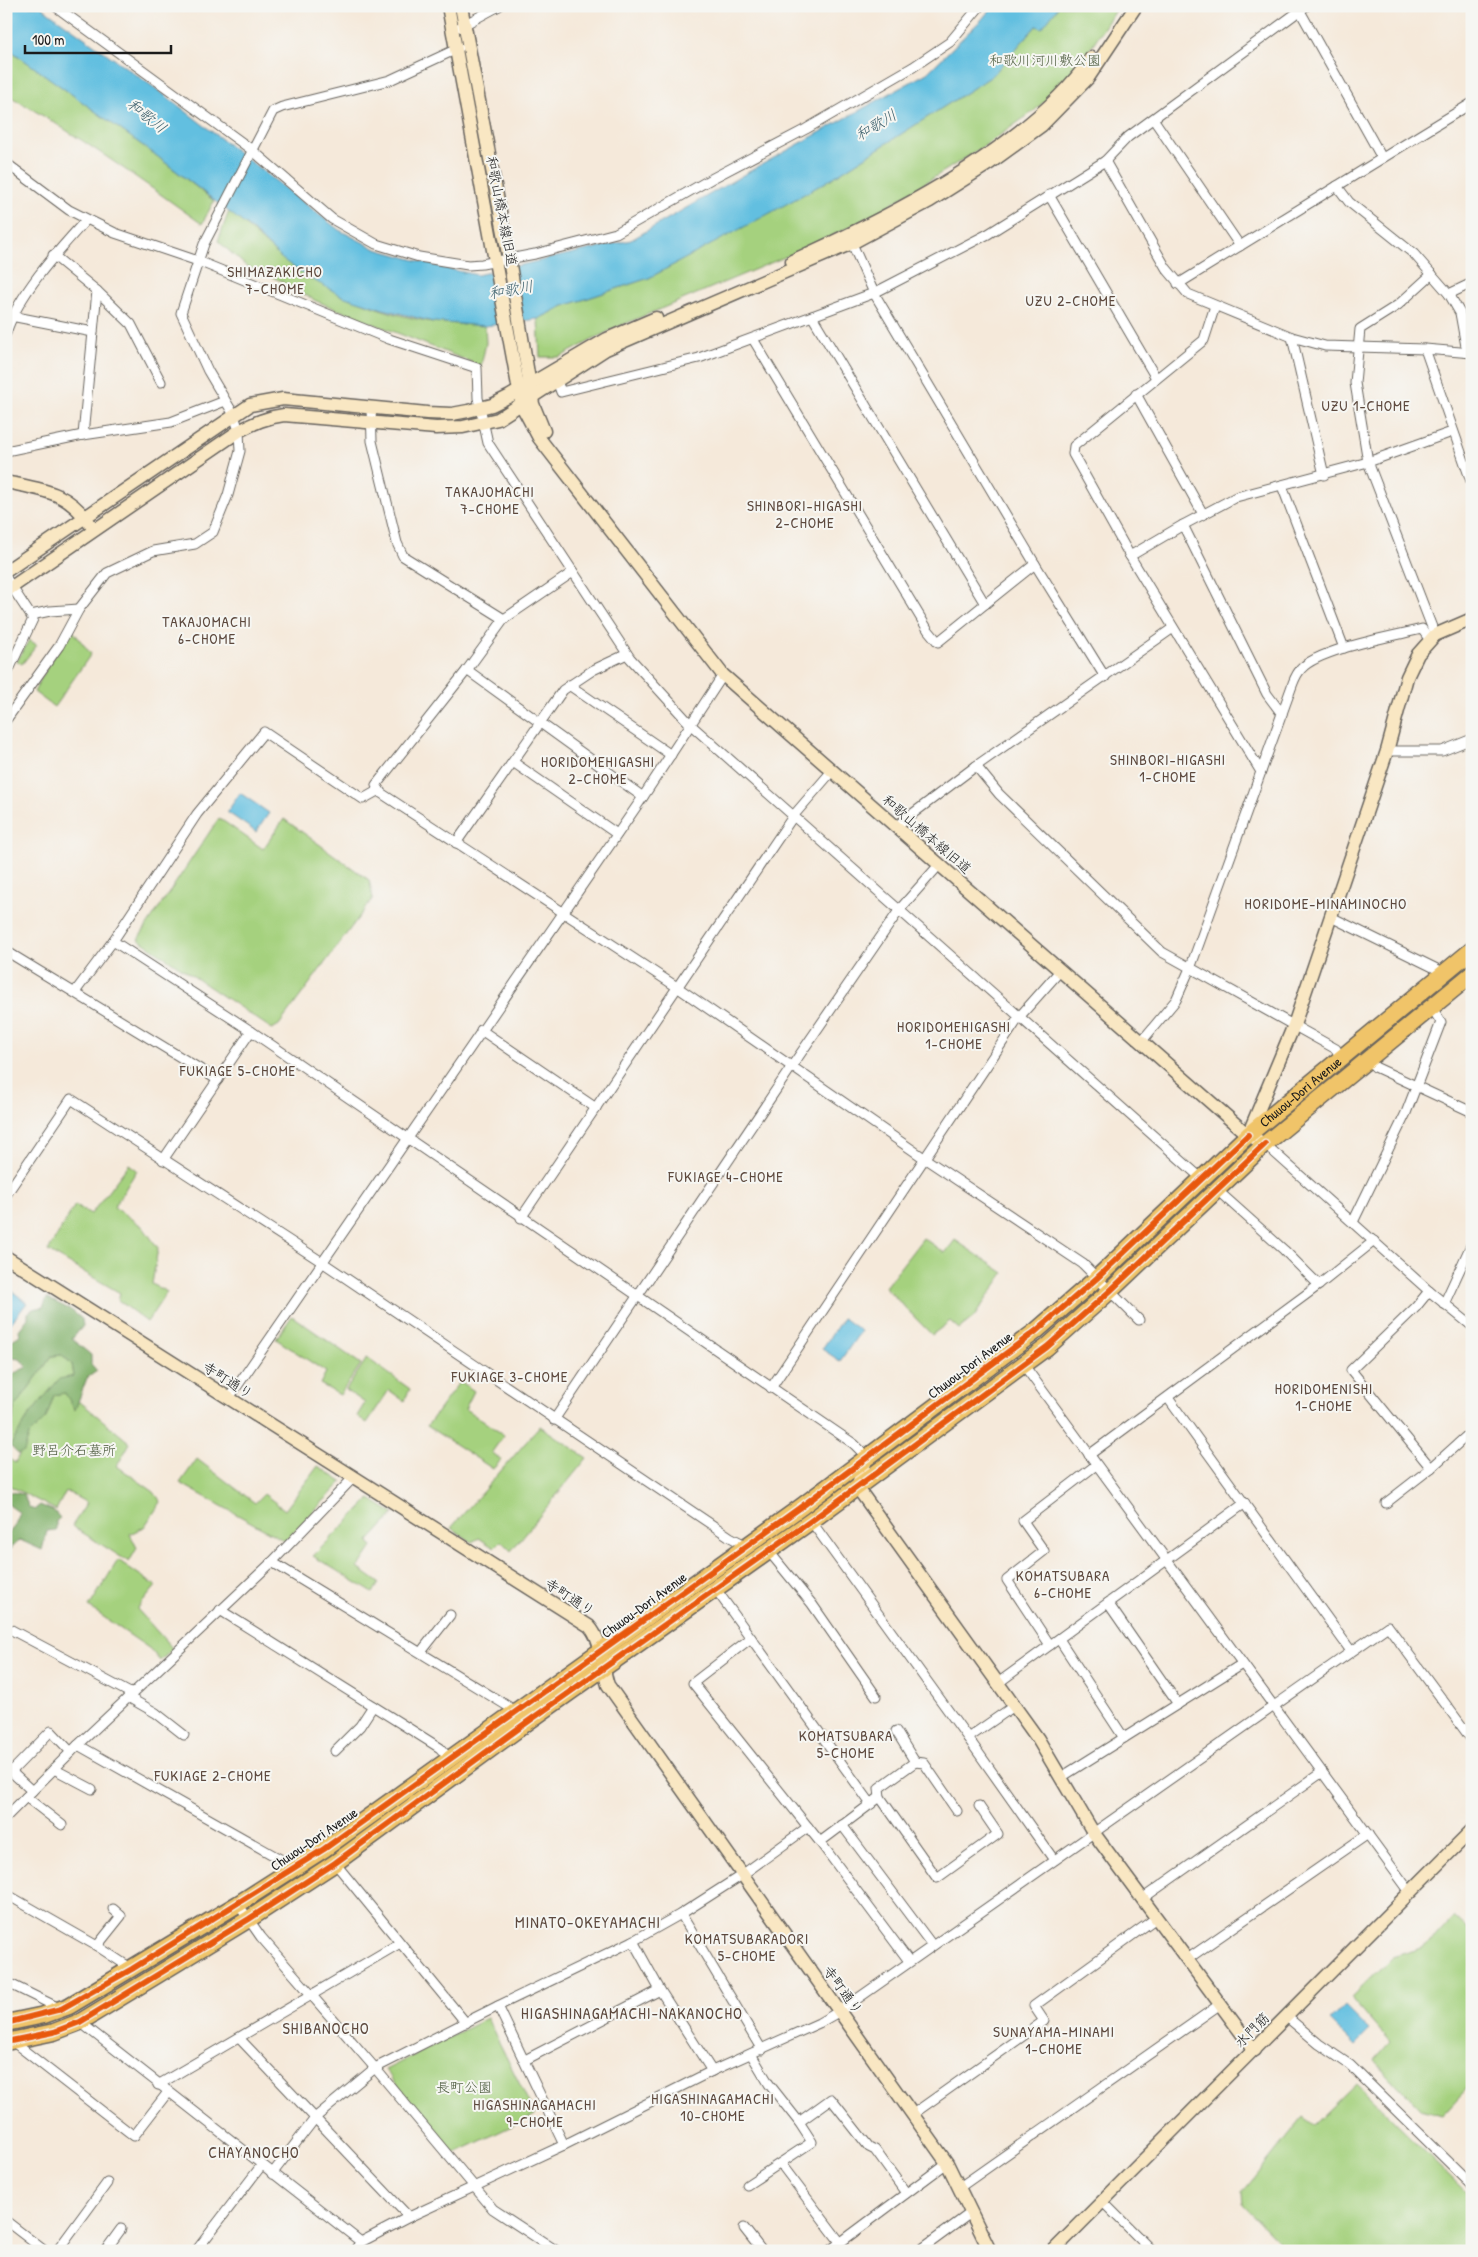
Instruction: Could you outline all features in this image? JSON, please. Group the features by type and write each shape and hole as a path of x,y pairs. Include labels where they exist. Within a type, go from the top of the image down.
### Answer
{"highway":[{"name":"Chuuou-Dori Avenue","path":"9,2041 54,2032 80,2022 249,1919 335,1863 455,1766 522,1717 599,1652 746,1546 1036,1331 1097,1278 1248,1134 1341,1060 1472,950"},
{"name":"Chuuou-Dori Avenue","path":"522,1717 603,1669 714,1588 811,1521 1058,1337 1110,1291 1265,1144 1370,1060 1472,974"},
{"name":"Chuuou-Dori Avenue","path":"6,2023 61,2009 132,1969 455,1766"}],"street":[{"path":"55,6 252,150 332,219 376,244 419,257 468,265 496,264 510,261 616,233 711,179 806,130 913,67 950,42 980,6"},
{"name":"和歌山橋本線旧道","path":"448,6 459,27"},
{"name":"和歌山橋本線旧道","path":"461,6 459,27 496,264 522,364"},
{"path":"459,27 499,6"},
{"path":"6,676 33,619 8,585 234,415 250,405 283,399 452,414 492,405 607,339 850,238 979,160 1036,118 1082,71 1126,6"},
{"path":"6,571 90,524 256,421 272,416 284,415 436,428 463,427 498,419 606,349 930,201 990,163 1041,126 1088,78 1136,6"},
{"path":"556,381 561,392 699,358 874,293 988,234 1105,161 1128,137 1154,120 1303,8 1382,158"},
{"path":"6,720 59,646 79,609 106,573 154,551 195,544 213,532 228,495 240,451 239,431 234,415 208,371 181,313 210,231 273,111 282,107 390,80 462,46"},
{"name":"和歌山橋本線旧道","path":"462,46 510,261 527,401 545,434 600,517 722,675 1141,1042 1248,1134 1265,1144"},
{"path":"1178,284 1472,102"},
{"path":"1154,120 1240,246"},
{"path":"1105,161 1166,268 1188,294 1292,337 1325,346 1425,349 1469,353 1460,313 1449,294 1414,254 1350,202 1337,186"},
{"path":"6,163 36,187 86,220 114,233 198,261 389,339 477,368 480,408 488,443 627,654 691,725 1202,1178"},
{"path":"1050,195 1156,378"},
{"path":"6,333 9,316 53,256 86,220"},
{"path":"850,238 874,293 1035,564 1105,677"},
{"path":"53,256 97,291 132,324 161,382"},
{"path":"1432,274 1398,305 1360,329 1360,347 1355,383 1368,462 1433,637"},
{"path":"1449,294 1472,283"},
{"path":"82,435 97,291"},
{"path":"1216,306 1204,340 1074,446 1073,454 1130,556 1261,772"},
{"path":"9,316 92,332"},
{"path":"812,316 985,604"},
{"path":"1292,337 1324,475"},
{"path":"752,339 928,630 938,642 1035,564"},
{"path":"1425,349 1452,432 1472,484"},
{"path":"1136,394 1203,514"},
{"path":"6,451 82,435 171,422 225,401"},
{"path":"370,408 377,459 397,543 403,556 504,619"},
{"path":"1130,556 1236,497 1368,462 1452,432"},
{"path":"6,482 53,492 72,504 90,524"},
{"path":"1282,486 1344,648"},
{"path":"1183,525 1267,694 1282,714"},
{"path":"573,572 504,619 467,670 376,785 380,793 676,987 924,1158 1083,1264 1139,1320"},
{"path":"31,615 50,611 79,609"},
{"path":"1248,1134 1294,1025 1387,751 1407,678 1418,654 1433,637 1472,620"},
{"path":"895,827 976,766 1173,628"},
{"path":"1141,1042 1176,1000 1191,966 1293,683 1301,668 1316,658 1344,648 1422,629 1433,637"},
{"path":"456,843 541,723 562,690 593,670 627,654"},
{"path":"467,670 643,797"},
{"path":"229,1398 643,797 722,675"},
{"path":"570,685 671,755"},
{"path":"75,992 113,941 198,814 264,732 363,799 379,790"},
{"path":"1387,751 1442,751 1472,739"},
{"path":"513,762 617,834"},
{"path":"976,766 999,794 1162,952 1191,966 1250,1002 1336,1049 1341,1060"},
{"path":"521,1218 794,815 832,771"},
{"path":"554,1420 900,909 939,865"},
{"path":"1331,917 1445,973"},
{"path":"113,941 251,1031 521,1218 854,1444 867,1457 857,1487 1038,1739 1094,1832 1219,2005 1254,2050"},
{"path":"6,951 218,1080"},
{"path":"771,1388 1020,1016 1060,971"},
{"path":"1353,1222 1417,1087 1441,1022 1432,1008"},
{"path":"481,1030 596,1108"},
{"path":"163,1160 251,1031"},
{"path":"1370,1060 1376,1067 1472,1112"},
{"path":"6,1195 71,1098 163,1160 322,1262 554,1420 746,1546 769,1550 812,1604 876,1696"},
{"path":"1265,1144 1429,1291 1472,1326"},
{"path":"1217,1190 1284,1250 1319,1285"},
{"path":"1089,1455 1319,1285 1374,1241"},
{"path":"1444,1304 1472,1244"},
{"name":"寺町通り","path":"6,1257 589,1626 596,1634 599,1642 599,1652 608,1685 947,2163 990,2251"},
{"path":"1429,1291 1416,1307 1351,1370 1431,1468"},
{"path":"1023,1364 1410,1892"},
{"path":"1168,1398 1352,1651"},
{"path":"1386,1504 1431,1468 1472,1431"},
{"path":"1050,1645 1007,1580 1044,1550 1023,1521 1096,1465"},
{"path":"6,1817 74,1749 272,1562 354,1477"},
{"path":"998,1683 1245,1503"},
{"path":"811,1521 1054,1860"},
{"path":"272,1562 421,1652 522,1717"},
{"path":"714,1588 871,1804"},
{"path":"1108,1603 1178,1704"},
{"path":"220,1610 440,1748 455,1766"},
{"path":"421,1652 450,1615"},
{"path":"354,2251 361,2242 474,2186 564,2145 712,2071 819,2023 932,1946 1388,1626 1472,1740"},
{"path":"6,1627 130,1696 180,1729 184,1734"},
{"path":"750,1638 693,1682 820,1842 909,1962"},
{"path":"1059,1640 1124,1738"},
{"path":"1060,1778 1242,1664"},
{"path":"335,1751 360,1726 374,1706"},
{"path":"968,1738 1014,1706"},
{"path":"62,1825 29,1794 9,1770 51,1731 74,1749 280,1859 291,1870"},
{"path":"896,1731 914,1762"},
{"path":"958,1811 924,1763 914,1762 879,1788 880,1797 937,1878 998,1834 979,1806"},
{"path":"54,1769 92,1789"},
{"path":"1142,1899 1321,1773"},
{"path":"820,1842 880,1797"},
{"path":"842,1825 932,1946"},
{"path":"272,2174 316,2117 375,2068 633,1940 681,1914 742,1875 808,1827"},
{"name":"水門筋","path":"1053,2251 1472,1830"},
{"path":"1186,1960 1368,1834"},
{"path":"335,1863 466,2022"},
{"path":"6,1894 97,1946 132,1969"},
{"path":"238,1904 310,1996 375,2068 493,2209 557,2251"},
{"path":"97,1946 121,1916 113,1909"},
{"path":"681,1914 762,2050"},
{"path":"913,2114 1044,2021 1034,2006 1156,1918"},
{"path":"633,1940 660,1990 712,2071"},
{"path":"158,2085 400,1944"},
{"path":"6,1982 61,2009"},
{"path":"525,2060 660,1990"},
{"path":"960,2187 1219,2005"},
{"path":"498,2006 564,2145"},
{"path":"1287,2017 1319,2044 1350,2065 1472,2185"},
{"path":"80,2022 261,2166 361,2242"},
{"path":"239,2038 316,2117 409,2218"},
{"path":"9,2041 134,2136 168,2092"},
{"path":"747,2186 812,2142 769,2084 751,2054"},
{"path":"799,2122 831,2099 869,2147 876,2150 906,2193"},
{"path":"828,2251 947,2163"},
{"path":"781,2164 840,2242"},
{"path":"210,2251 199,2247 261,2166"},
{"path":"57,2251 107,2183"},
{"path":"1103,2202 1152,2251"},
{"path":"919,2251 972,2212"},
{"path":"6,2221 45,2251"},
{"path":"744,2228 762,2251"},
{"path":"105,2251 121,2230"}],"green space":[{"name":"和歌川河川敷公園","path":"1059,6 1118,6 1080,64 1061,87 1034,111 983,147 875,214 816,244 615,328 560,357 540,357 538,319 564,306 649,278 826,182 992,76 1036,26 1042,27"},
{"path":"6,47 153,153 214,201 202,224 81,140 6,94"},
{"path":"229,211 283,259 316,281 354,299 393,313 432,322 485,326 486,343 481,366 316,301 279,280 246,266 218,241"},
{"path":"69,626 91,654 54,707 34,692"},
{"path":"29,640 37,645 22,664 17,661"},
{"path":"219,818 263,849 284,819 369,880 373,898 279,1025 272,1029 138,939"},
{"path":"129,1164 137,1170 114,1207 143,1227 158,1248 152,1284 167,1292 147,1322 118,1300 120,1293 48,1251 75,1205 91,1214"},
{"path":"923,1238 945,1253 955,1240 1004,1273 974,1317 959,1329 950,1321 932,1335 885,1287"},
{"path":"47,1298 71,1310 82,1319 83,1326 72,1339 91,1355 91,1364 97,1371 87,1378 75,1410 65,1393 54,1395 46,1418 29,1435 24,1452 18,1454 10,1446 28,1417 59,1379 74,1376 72,1364 62,1355 52,1356 14,1408 12,1425 6,1435 6,1377 27,1367 20,1359 10,1358 7,1350 9,1342 20,1335 19,1330 28,1318 28,1313 33,1309 43,1307"},
{"path":"292,1316 361,1364 340,1395 320,1384 326,1372 276,1339"},
{"name":"野呂介石墓所","path":"62,1355 72,1364 74,1376 59,1380 28,1417 6,1453 6,1435 12,1425 14,1408 52,1356"},
{"path":"367,1358 410,1389 404,1401 389,1390 367,1423 357,1416 365,1403 346,1390"},
{"path":"460,1381 474,1391 465,1409 504,1435 492,1452 501,1460 493,1469 427,1426"},
{"name":"野呂介石墓所","path":"64,1393 84,1405 130,1443 117,1466 154,1492 161,1502 144,1527 130,1534 137,1548 129,1562 72,1526 87,1503 66,1491 56,1510 8,1485 6,1457 15,1463 29,1435 46,1418 54,1395"},
{"path":"540,1426 587,1458 511,1551 501,1541 494,1548 479,1538 472,1542 451,1528"},
{"path":"197,1459 255,1503 264,1494 285,1510 318,1466 342,1482 285,1541 180,1483"},
{"path":"6,1491 23,1494 29,1507 34,1510 40,1505 54,1511 60,1518 56,1521 56,1530 47,1531 42,1550 20,1540 6,1552 6,1536 14,1527 20,1513 6,1503"},
{"path":"370,1499 394,1514 369,1541 372,1547 358,1568 379,1583 373,1593 313,1556"},
{"path":"118,1560 156,1586 137,1609 173,1649 160,1661 150,1649 89,1607"},
{"path":"1454,1917 1472,1934 1472,2083 1442,2115 1420,2109 1374,2060 1390,2042 1351,1997 1392,1957 1422,1948 1434,1939"},
{"name":"長町公園","path":"487,2018 535,2115 453,2154 385,2070"},
{"path":"1356,2084 1472,2198 1472,2251 1288,2251 1243,2205 1242,2193 1303,2117 1314,2125"}],"water":[{"name":"和歌川","path":"6,6 40,6 166,96 339,230 376,249 477,275 631,240 743,175 927,73 993,6 1059,6 1042,28 1036,26 992,76 826,182 649,278 564,306 538,319 485,326 433,322 383,309 342,296 306,276 282,259 251,229 153,153 6,47"},
{"path":"240,793 269,813 256,832 227,812"},
{"path":"6,1286 27,1303 6,1329"},
{"path":"843,1318 861,1331 840,1361 822,1349"},
{"path":"1345,2006 1370,2031 1355,2046 1330,2021"}],"cycle path":[{"path":"6,2023 61,2009 132,1969 324,1849 801,1507 1036,1331 1097,1278 1248,1135"},
{"path":"6,2042 54,2032 80,2022 249,1919 335,1863 526,1723 811,1521 1047,1347 1110,1291 1265,1144"}],"district":[{"name":"SHIMAZAKICHO 7-CHOME","path":"275,280"},
{"name":"UZU 2-CHOME","path":"1071,301"},
{"name":"UZU 1-CHOME","path":"1366,406"},
{"name":"TAKAJOMACHI 7-CHOME","path":"490,500"},
{"name":"SHINBORI-HIGASHI 2-CHOME","path":"805,514"},
{"name":"TAKAJOMACHI 6-CHOME","path":"207,630"},
{"name":"SHINBORI-HIGASHI 1-CHOME","path":"1168,768"},
{"name":"HORIDOMEHIGASHI 2-CHOME","path":"598,770"},
{"name":"HORIDOME-MINAMINOCHO","path":"1326,904"},
{"name":"HORIDOMEHIGASHI 1-CHOME","path":"954,1036"},
{"name":"FUKIAGE 5-CHOME","path":"238,1071"},
{"name":"FUKIAGE 4-CHOME","path":"726,1177"},
{"name":"FUKIAGE 3-CHOME","path":"510,1377"},
{"name":"HORIDOMENISHI 1-CHOME","path":"1324,1398"},
{"name":"KOMATSUBARA 6-CHOME","path":"1063,1584"},
{"name":"KOMATSUBARA 5-CHOME","path":"846,1744"},
{"name":"FUKIAGE 2-CHOME","path":"213,1776"},
{"name":"MINATO-OKEYAMACHI","path":"588,1922"},
{"name":"KOMATSUBARADORI 5-CHOME","path":"747,1948"},
{"name":"HIGASHINAGAMACHI-NAKANOCHO","path":"632,2013"},
{"name":"SHIBANOCHO","path":"326,2028"},
{"name":"SUNAYAMA-MINAMI 1-CHOME","path":"1054,2040"},
{"name":"HIGASHINAGAMACHI 10-CHOME","path":"713,2108"},
{"name":"HIGASHINAGAMACHI 9-CHOME","path":"535,2114"},
{"name":"CHAYANOCHO","path":"254,2152"}]}
